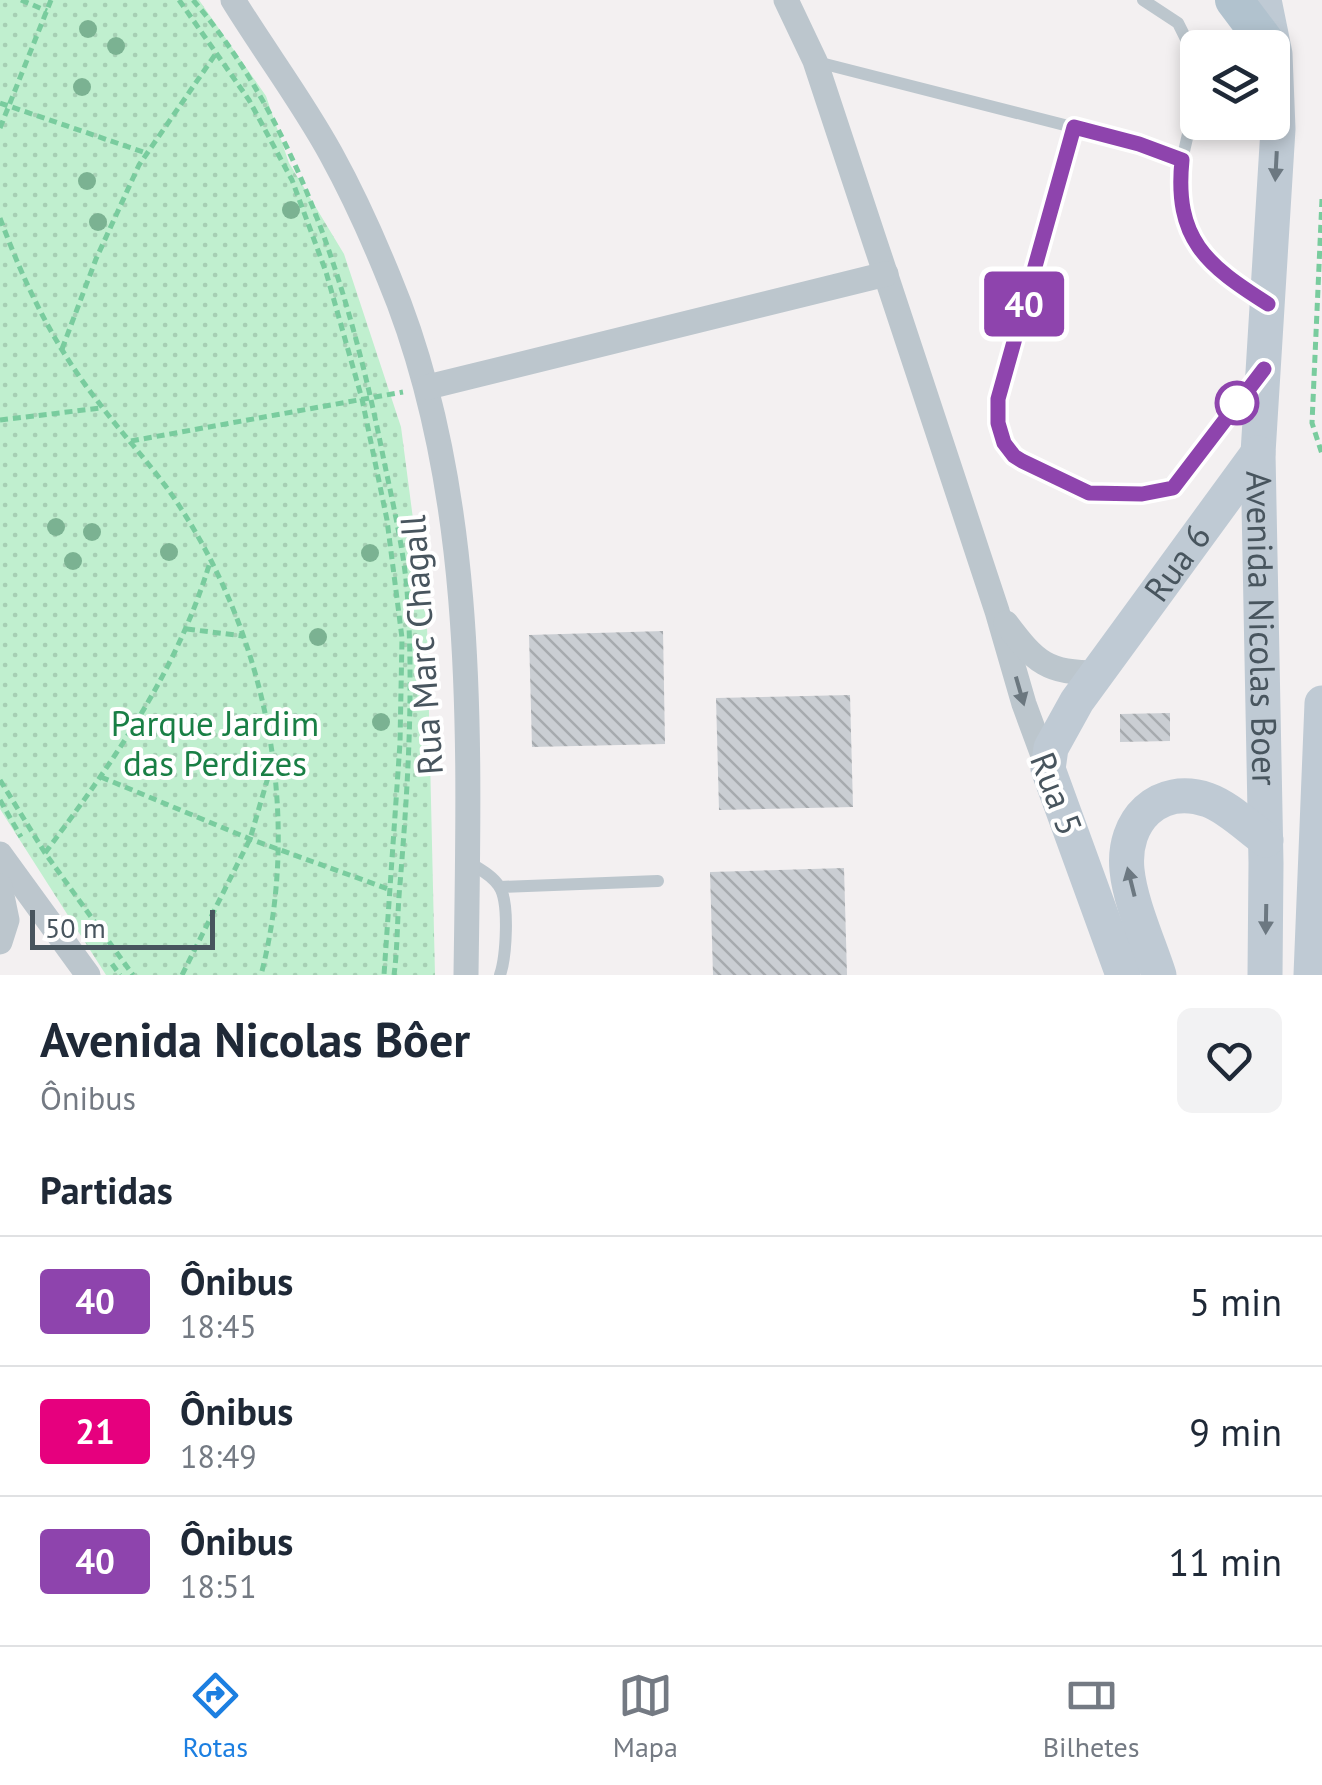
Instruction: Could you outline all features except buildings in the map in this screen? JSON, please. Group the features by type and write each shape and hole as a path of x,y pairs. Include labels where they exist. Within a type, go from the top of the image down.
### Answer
{"main road":[{"path":"1234,0 1257,30"},
{"name":"Avenida Nicolas Boer","path":"1264,0 1269,30"},
{"name":"Avenida Nicolas Boer","path":"1266,852 1258,453 1277,140"},
{"name":"Rua 6","path":"1048,769 1051,748 1063,723 1258,453"},
{"path":"1311,975 1322,703"},
{"name":"Rua 5","path":"1048,769 1123,975"},
{"name":"Avenida Nicolas Boer","path":"1159,975 1127,872 1127,842 1136,819 1152,804 1179,794 1211,800 1266,852"},
{"path":"1265,975 1266,852"}],"street":[{"name":"Rua Marc Chagall","path":"233,0 330,152 352,194 390,279 428,388 459,570 466,702 466,975"},
{"name":"Rua 5","path":"786,0 814,61 1048,769"},
{"path":"428,388 886,274"},
{"path":"997,611 1041,663 1067,673 1098,673"},
{"path":"0,854 88,975"},
{"path":"0,886 7,920 0,942"}],"lane":[{"path":"1143,0 1178,23 1182,30"},
{"path":"814,61 1139,144 1182,160"},
{"path":"1074,127 998,399 998,423 1004,443 1014,456 1089,493 1142,494 1173,488 1264,369"},
{"path":"1187,140 1182,160 1182,208 1196,246 1220,274 1268,304"},
{"path":"467,861 500,887 504,904 500,975"},
{"path":"500,887 658,881"}],"path":[{"path":"21,0 47,11"},
{"path":"0,128 51,0"},
{"path":"179,0 249,100 292,180 326,272 362,399 387,520 402,638 384,975"},
{"path":"193,0 262,98 306,190 356,330 372,398 399,533 412,677 394,975"},
{"path":"62,350 96,260 146,153 216,52"},
{"path":"0,103 146,153"},
{"path":"1322,198 1312,423 1322,454"},
{"path":"0,218 17,264 62,350 180,507 210,559 243,636 265,715 273,763 278,850 273,910 261,975"},
{"path":"131,441 428,388"},
{"path":"0,420 103,408"},
{"path":"45,853 101,778 162,680 187,628 210,559"},
{"path":"187,628 243,636"},
{"path":"182,975 250,839 273,763"},
{"path":"101,778 278,850 391,890"},
{"path":"0,780 45,853 133,975"}],"green space":[{"name":"Parque Jardim das Perdizes","path":"0,0 199,0 266,96 289,163 344,254 401,427 427,626 435,975 106,975 0,809"}],"bus line":[{"name":"40","path":"1264,369 1173,488 1142,494 1089,493 1014,456 1004,443 998,423 998,399 1074,127 1182,160 1182,208 1196,246 1220,274 1268,304"}]}
